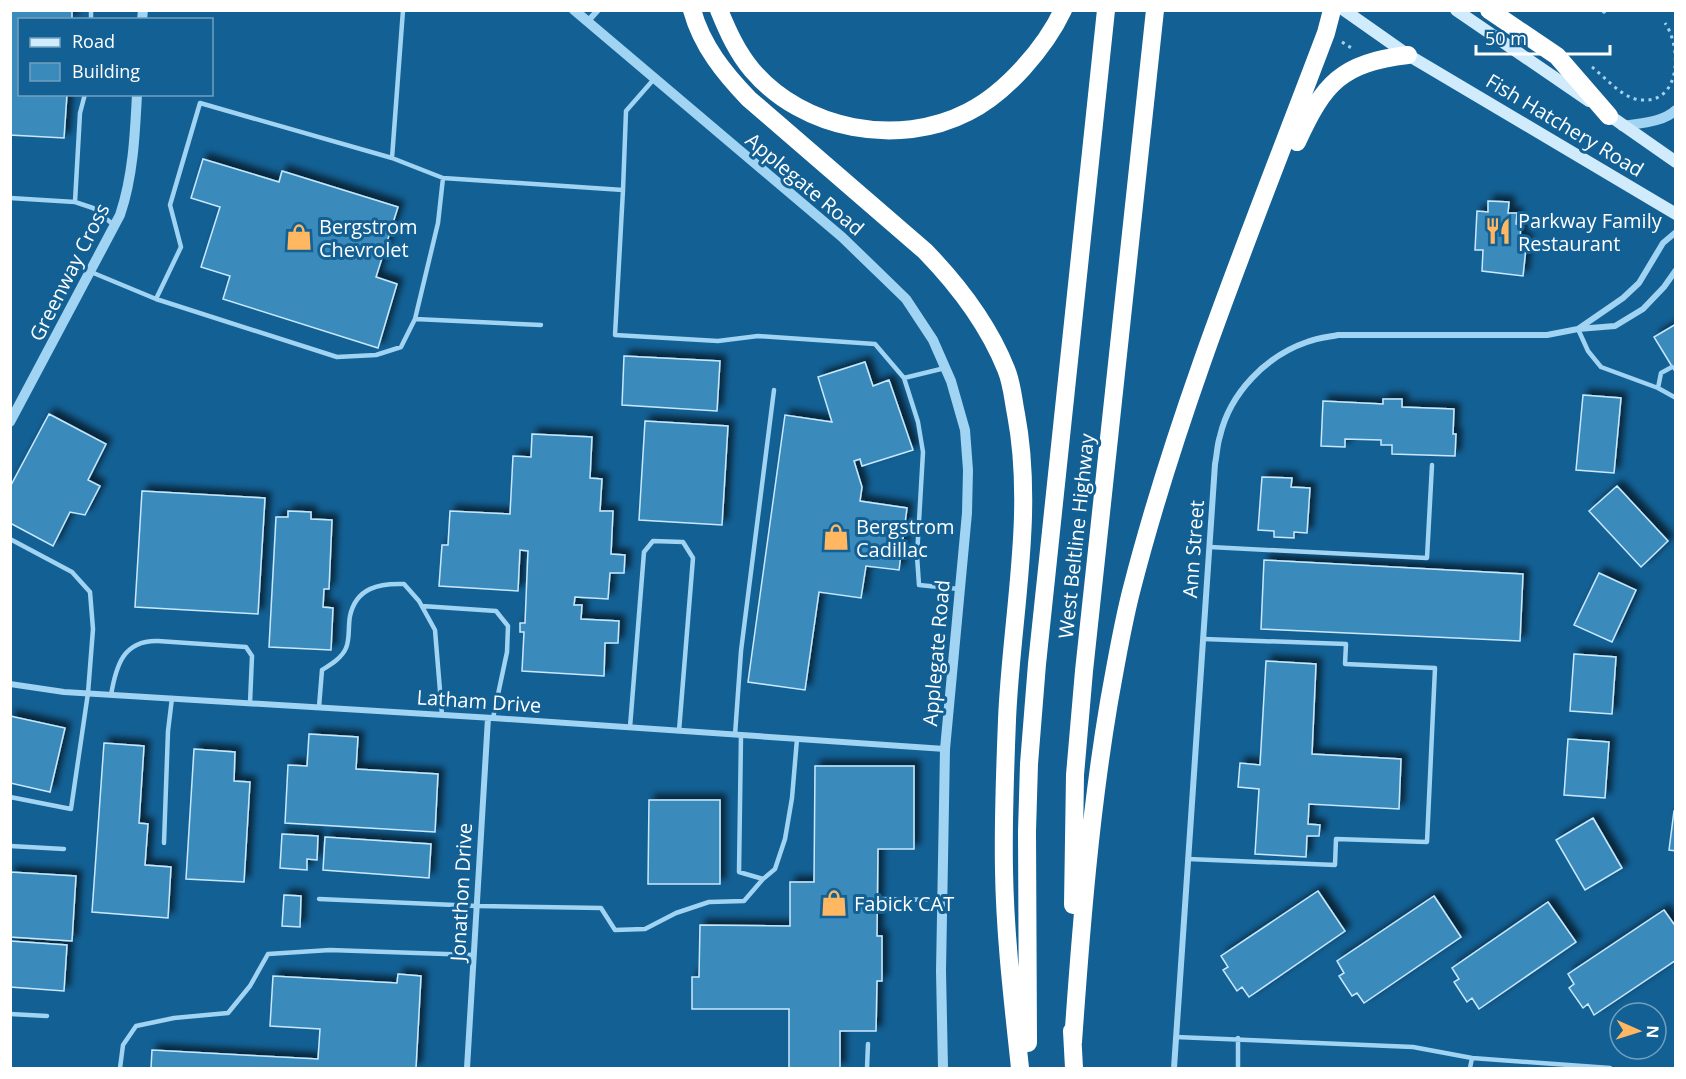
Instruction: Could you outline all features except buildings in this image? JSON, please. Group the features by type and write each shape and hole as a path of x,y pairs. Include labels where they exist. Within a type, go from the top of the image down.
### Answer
{"highway":[{"path":"692,10 708,49 727,77 748,99 925,251 950,277 974,309 1006,369 1019,430 1024,470 1007,720 1004,870 1009,965 1020,1068"},
{"path":"719,10 731,41 752,70 774,91 801,108 830,120 860,129 890,131 917,129 946,121 990,99 1015,76 1038,49 1063,10"},
{"name":"West Beltline Highway","path":"1028,1068 1029,764 1107,10"},
{"name":"West Beltline Highway","path":"1074,1068 1072,957 1076,764 1085,659 1155,10"},
{"path":"1072,1042 1080,932 1093,811 1123,625 1163,477 1188,398 1326,33 1332,10"},
{"path":"1489,10 1557,56 1615,121"},
{"path":"1234,277 1321,95 1353,68 1384,58 1408,55"}],"main road":[{"name":"Fish Hatchery Road","path":"1344,10 1408,55 1676,214"},
{"name":"Fish Hatchery Road","path":"1456,10 1554,75 1615,121 1676,162"}],"street":[{"name":"Applegate Road","path":"574,10 842,237 906,299 933,340 951,381 965,430 968,470 967,513 945,749 941,971 943,1068"},
{"path":"588,21 598,10"},
{"name":"Greenway Cross","path":"10,422 91,272 124,202 134,151 137,96"},
{"path":"1615,121 1651,122 1672,114 1676,110"},
{"name":"Ann Street","path":"1578,329 1623,298 1639,283 1663,243 1676,232"},
{"name":"Ann Street","path":"1174,1068 1215,464 1220,435 1231,408 1246,384 1268,363 1287,350 1309,341 1338,335 1530,335 1615,326 1631,317 1656,297 1676,270"},
{"name":"Latham Drive","path":"10,684 111,695 945,749"},
{"name":"Jonathon Drive","path":"467,1068 491,718"}],"lane":[{"path":"392,158 403,10"},
{"path":"654,79 626,111 615,335 718,341 759,336 875,344 904,378 918,422 924,452 917,556 919,585 960,589"},
{"path":"75,202 80,113 84,96"},
{"path":"156,299 181,247 170,205 200,103 392,158 443,178 623,190"},
{"path":"91,272 156,299 337,357 376,355 401,348 415,319 438,223 443,178"},
{"path":"10,198 75,202 93,208 114,226"},
{"path":"415,319 541,325"},
{"path":"1578,329 1588,351 1601,367 1658,388 1676,398"},
{"path":"1658,388 1661,373 1672,367"},
{"path":"904,378 945,368"},
{"path":"764,879 739,872 740,756 738,735 741,651 774,390"},
{"path":"1210,547 1427,558 1432,465"},
{"path":"10,539 72,572 90,592 93,629 88,693 70,809 10,797"},
{"path":"630,727 644,552 653,541 683,543 693,558 679,731"},
{"path":"319,707 322,670 335,661 346,648 350,614 361,595 382,584 404,584 422,606 435,630 442,715"},
{"path":"422,606 496,612 508,626 507,652 491,718"},
{"path":"1188,859 1335,865 1336,839 1426,842 1435,668 1345,664 1346,644 1204,639"},
{"path":"111,695 116,670 130,648 146,641 169,642 246,647 252,656 250,703"},
{"path":"164,843 168,731 172,698"},
{"path":"319,899 477,906 601,908 615,930 645,929 676,913 709,902 744,902 775,869 785,839 792,798 797,739"},
{"path":"10,846 64,849"},
{"path":"881,899 942,900"},
{"path":"120,1068 123,1045 136,1026 174,1018 228,1013 250,986 268,954 330,950 474,955"},
{"path":"10,1014 46,1016"},
{"path":"1176,1037 1413,1047 1472,1058 1611,1068"},
{"path":"1238,1038 1238,1068"},
{"path":"867,1068 868,1044"},
{"path":"1470,1068 1472,1058"}],"path":[{"path":"1585,62 1634,99 1652,100 1669,89 1673,80 1674,40 1665,23"},
{"path":"1342,42 1356,51"}],"place":[{"name":"Parkway Family Restaurant","path":"1498,231"},
{"name":"Bergstrom Chevrolet","path":"299,237"},
{"name":"Bergstrom Cadillac","path":"836,537"},
{"name":"Fabick CAT","path":"834,903"}]}
